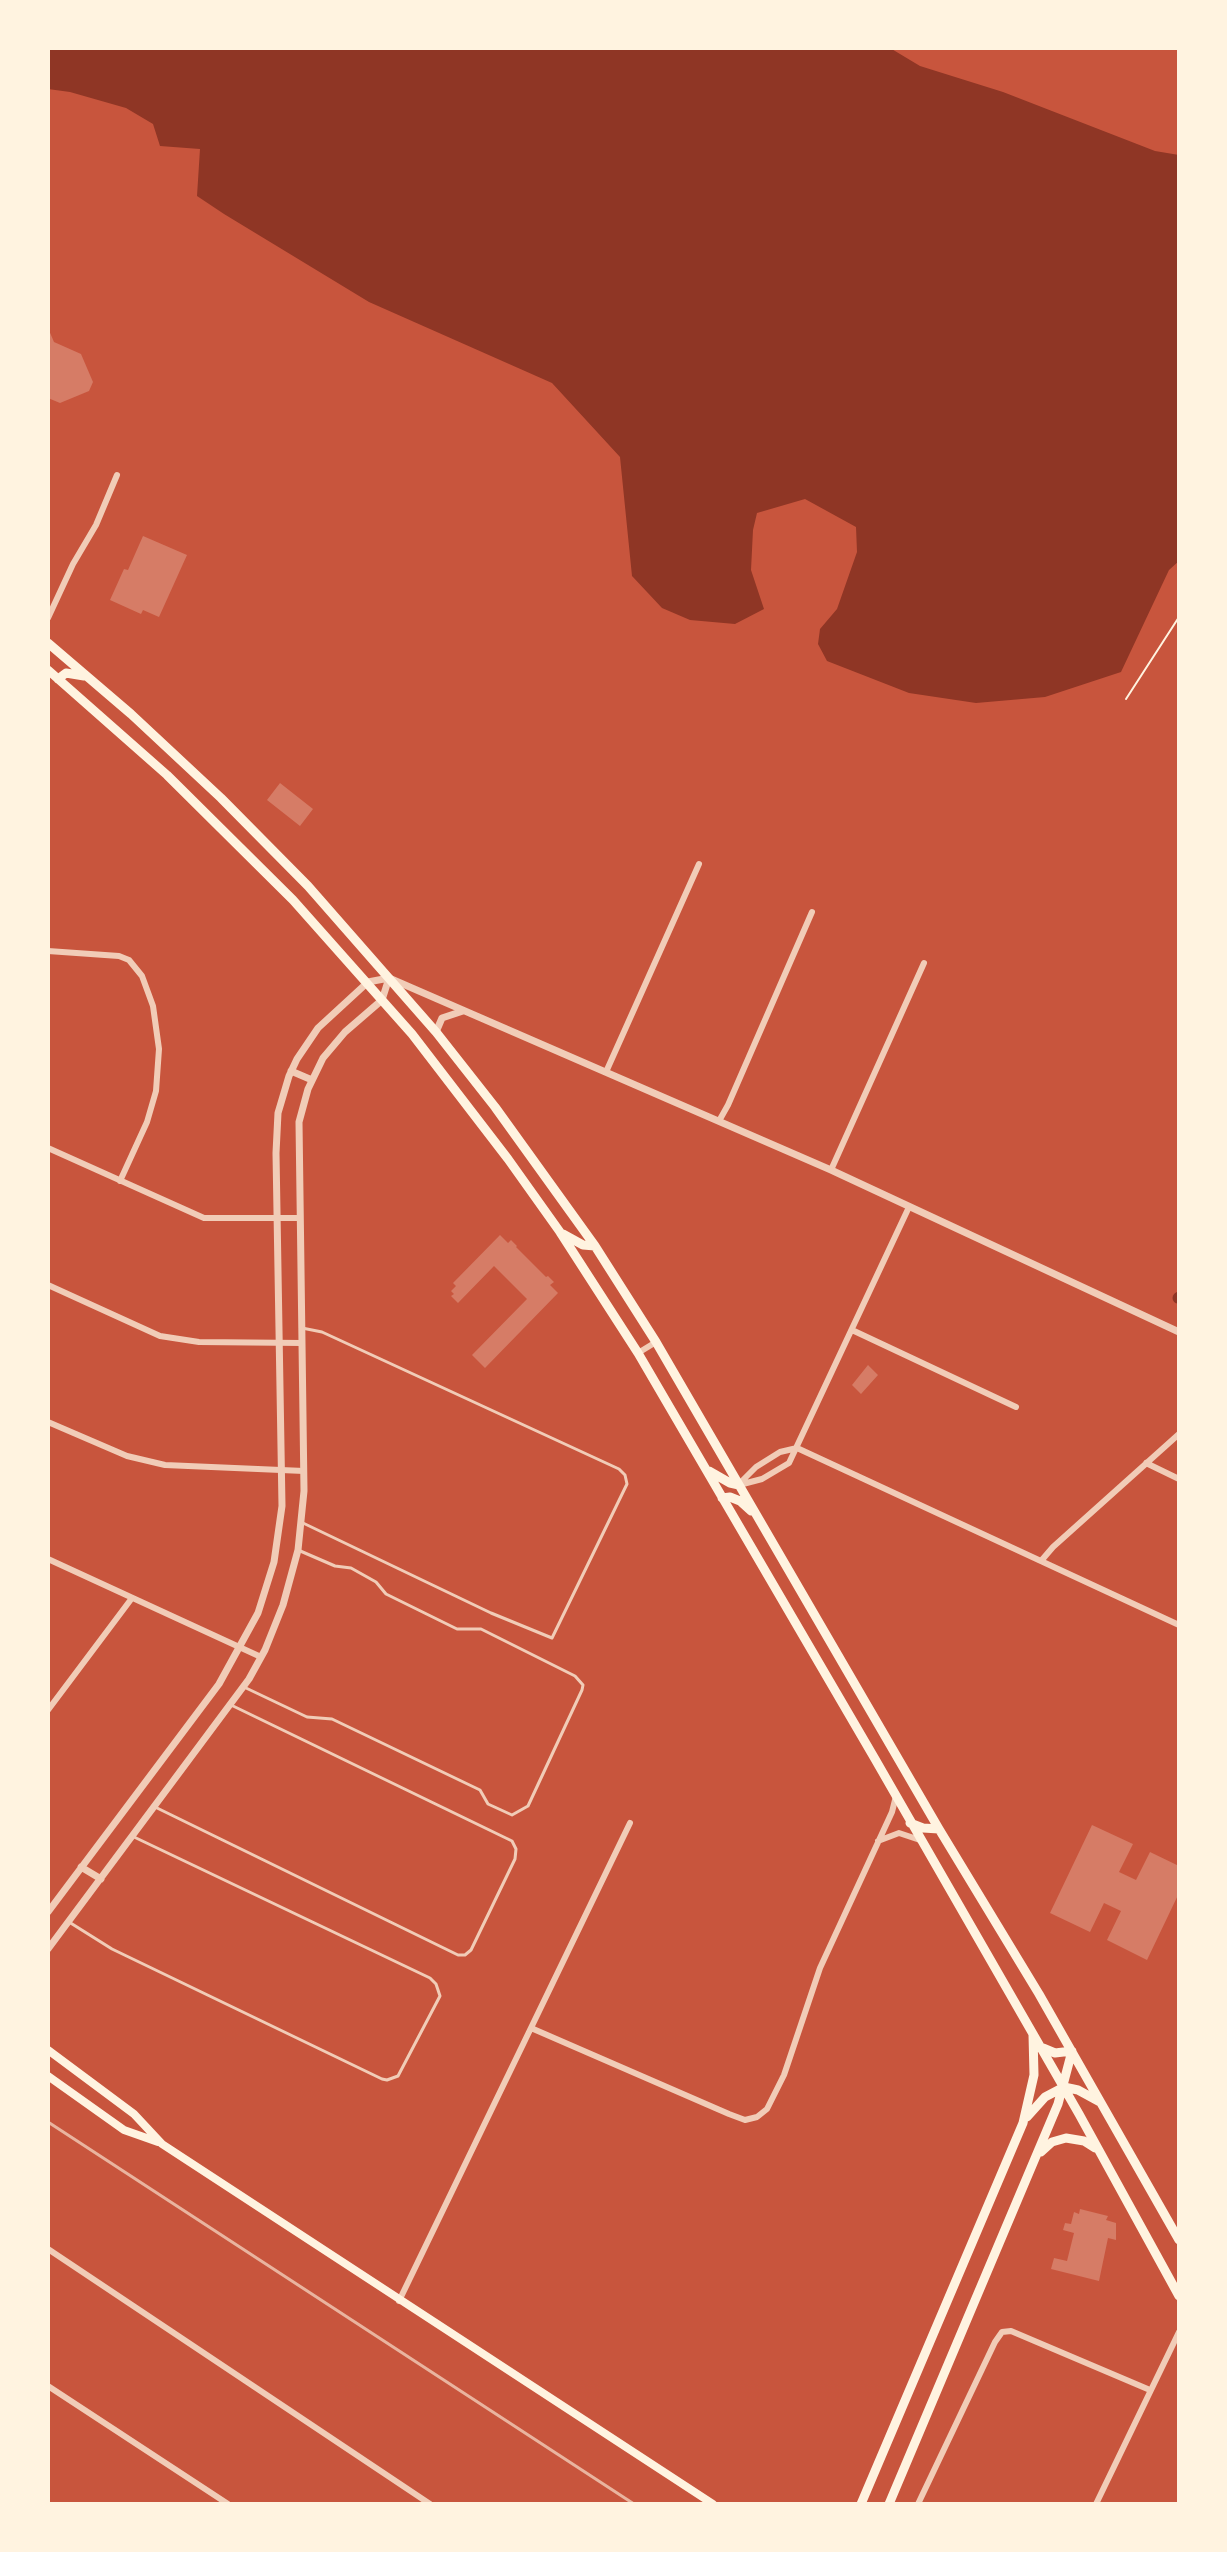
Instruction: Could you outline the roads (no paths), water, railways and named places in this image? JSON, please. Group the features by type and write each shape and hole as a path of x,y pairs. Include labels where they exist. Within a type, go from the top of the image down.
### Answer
{"main road":[{"path":"48,643 230,807 308,886 436,1032 595,1246 656,1342 939,1829 1039,1994 1179,2240"},
{"path":"48,670 167,775 293,900 368,982 508,1159 560,1232 638,1353 896,1796 1064,2087 1179,2296"},
{"path":"58,679 66,673 87,676"},
{"path":"508,1159 525,1148"},
{"path":"560,1232 583,1245 595,1246"},
{"path":"704,1466 721,1479 739,1485"},
{"path":"722,1498 740,1501 757,1516"},
{"path":"910,1823 930,1830 939,1829"},
{"path":"861,2504 1023,2123 1034,2075 1032,2032"},
{"path":"1040,2046 1055,2053 1072,2051"},
{"path":"48,2050 134,2114 162,2144"},
{"path":"889,2504 1038,2154 1064,2087 1072,2051"},
{"path":"48,2076 124,2130 162,2144 713,2504"},
{"path":"1023,2123 1045,2097 1064,2087 1078,2090 1100,2102"},
{"path":"1038,2154 1052,2142 1066,2138 1084,2141 1098,2150"}],"street":[{"path":"48,618 73,564 96,525 117,475"},
{"path":"606,1072 699,864"},
{"path":"719,1121 812,912"},
{"path":"48,951 119,956 129,960 142,976 153,1006 159,1049 156,1091 147,1122 120,1181"},
{"path":"831,1170 924,963"},
{"path":"48,1949 244,1687 261,1657 283,1605 298,1550 304,1471 297,1136 302,1107 312,1080 334,1044 382,1000 389,978"},
{"path":"48,1912 219,1684 258,1613 281,1528 277,1122 291,1071 318,1028 368,982 389,978 831,1170 1179,1332"},
{"path":"436,1032 442,1018 463,1011"},
{"path":"291,1071 312,1080"},
{"path":"48,1148 204,1218 299,1218"},
{"path":"739,1485 762,1479 789,1463 909,1207"},
{"path":"48,1285 160,1336 199,1342 302,1343"},
{"path":"852,1330 1016,1407"},
{"path":"638,1353 656,1342"},
{"path":"48,1422 127,1456 165,1465 304,1471"},
{"path":"1041,1561 1179,1434"},
{"path":"739,1485 756,1467 780,1452 797,1448 1179,1625"},
{"path":"1146,1463 1179,1479"},
{"path":"48,1559 261,1657"},
{"path":"48,1710 132,1598"},
{"path":"531,2028 729,2114 745,2120 757,2117 767,2109 784,2075 820,1968 892,1812 896,1796"},
{"path":"399,2301 630,1823"},
{"path":"878,1841 899,1833 921,1841"},
{"path":"81,1867 101,1879"},
{"path":"48,2249 430,2504"},
{"path":"918,2504 1002,2332 1011,2331 1150,2390"},
{"path":"1096,2504 1179,2332"},
{"path":"1168,2355 1179,2348"},
{"path":"48,2386 228,2504"}],"lane":[{"path":"302,1328 331,1336 619,1469 625,1475 627,1484 555,1635 549,1638 302,1523"},
{"path":"244,1687 307,1717 332,1719 480,1790 488,1804 512,1815 528,1806 582,1690 583,1685 575,1676 481,1629 457,1629 386,1594 376,1582 351,1568 335,1566 298,1550"},
{"path":"155,1807 458,1955 465,1955 471,1950 515,1859 516,1849 512,1841 231,1704"},
{"path":"69,1922 112,1949 382,2079 398,2076 440,1996 430,1978 133,1836"}],"railway":[{"path":"48,2122 634,2504"}]}
